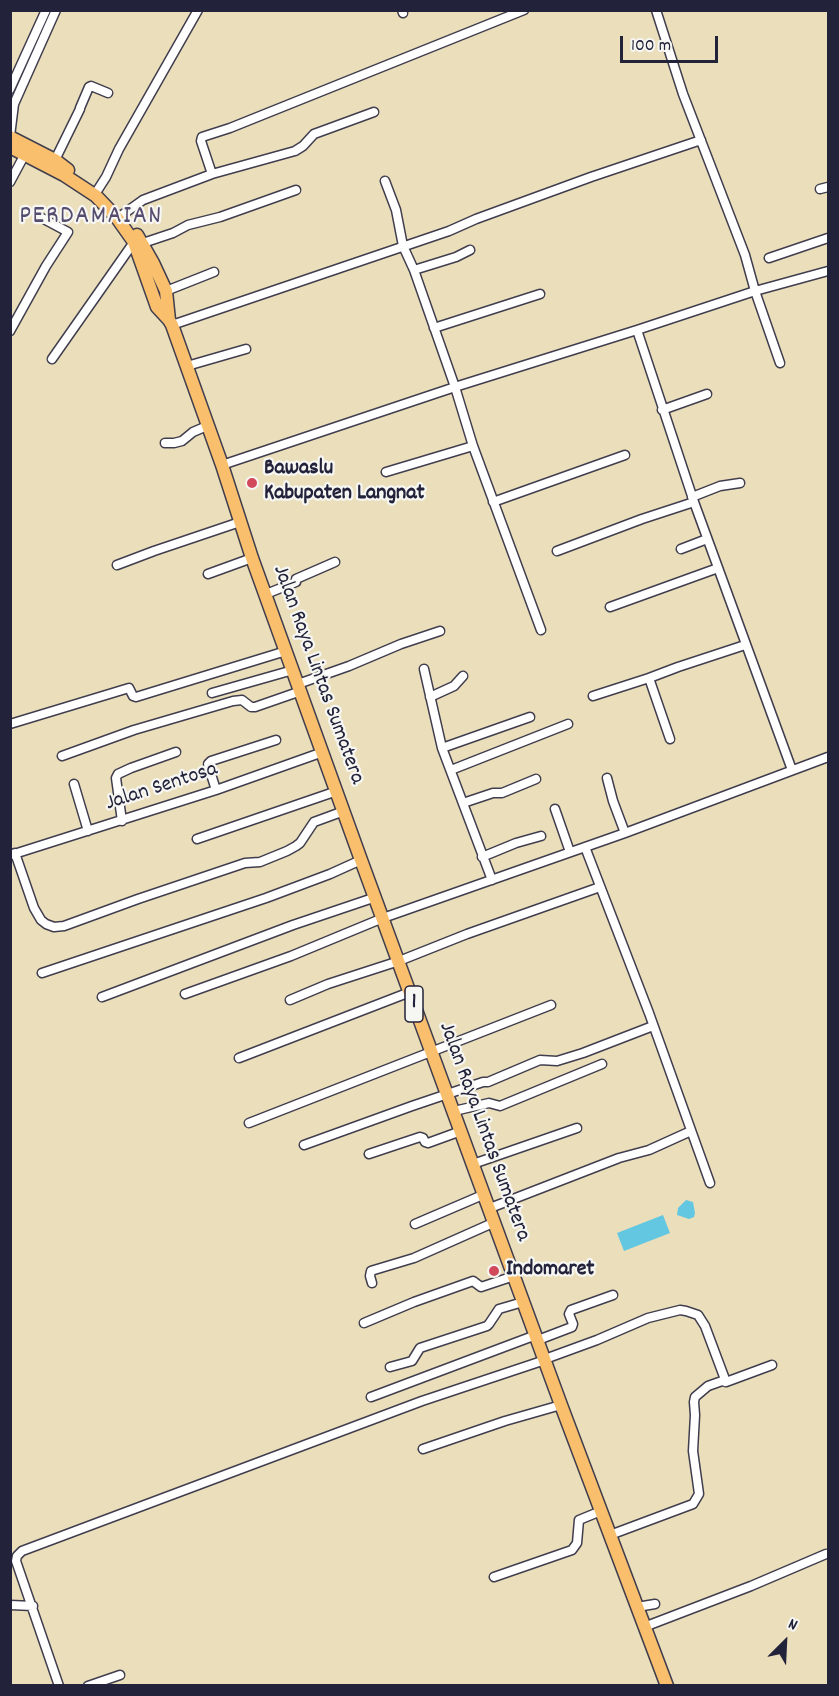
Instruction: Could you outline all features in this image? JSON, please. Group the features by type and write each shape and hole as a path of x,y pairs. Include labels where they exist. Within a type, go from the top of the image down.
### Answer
{"highway":[{"name":"Jalan Raya Lintas Sumatera","path":"10,136 55,160 97,191 122,215 166,291 171,323 222,465 252,558 431,1052 667,1686"},
{"name":"Jalan Raya Lintas Sumatera","path":"10,147 64,175 96,196 117,218 138,243 157,307 171,323"}],"street":[{"path":"10,89 46,10"},
{"path":"10,136 14,104 56,10"},
{"path":"97,191 198,10"},
{"path":"212,174 201,141 202,137 230,128 524,10"},
{"path":"656,10 683,94 745,255 780,363"},
{"path":"55,160 89,87 108,93"},
{"path":"122,215 143,200 212,174 295,151 314,134 374,111"},
{"path":"171,323 287,287 449,231 591,177 701,140"},
{"path":"10,182 25,154"},
{"path":"385,181 396,210 403,246 414,270 473,446 541,630"},
{"path":"52,359 138,243 296,190"},
{"path":"10,331 68,232 40,217"},
{"path":"769,258 828,238"},
{"path":"414,270 456,257 470,250"},
{"path":"222,465 454,387 755,291 828,271"},
{"path":"166,291 214,272"},
{"path":"434,328 540,294"},
{"path":"637,330 693,500 792,770"},
{"path":"187,366 246,349"},
{"path":"662,410 707,394"},
{"path":"165,443 182,441 193,432 207,426"},
{"path":"386,472 473,446"},
{"path":"493,502 625,455"},
{"path":"557,551 693,500 720,486 740,483"},
{"path":"117,565 240,522"},
{"path":"681,549 707,539"},
{"path":"208,574 252,558"},
{"path":"266,594 335,562"},
{"path":"610,607 718,568"},
{"path":"62,756 134,730 233,701 242,700 251,707 255,707 401,644 440,631"},
{"path":"593,696 745,645"},
{"path":"10,724 129,688 136,697 286,651"},
{"path":"424,669 442,748 492,880"},
{"path":"212,693 293,670"},
{"path":"430,697 454,686 463,676"},
{"path":"649,678 670,739"},
{"path":"442,748 530,717"},
{"path":"451,770 568,724"},
{"path":"216,790 208,764 211,761 276,740"},
{"path":"122,820 116,778 118,774 176,752"},
{"name":"Jalan Sentosa","path":"13,854 216,790 323,752"},
{"path":"185,994 291,956 383,918 625,833 828,757"},
{"path":"607,778 625,833"},
{"path":"463,803 493,793 502,793 536,779"},
{"path":"74,784 88,831"},
{"path":"197,839 337,791"},
{"path":"555,809 570,852"},
{"path":"13,854 41,920 54,927 64,926 245,863 260,862 287,851 296,846 314,822 344,811"},
{"path":"482,857 541,836"},
{"path":"585,847 711,1183"},
{"path":"42,974 266,898 361,860"},
{"path":"290,1000 328,984 399,961 467,934 600,887"},
{"path":"102,997 293,925 376,897"},
{"path":"239,1058 410,992"},
{"path":"249,1123 551,1005"},
{"path":"304,1144 488,1082 540,1060 556,1061 583,1053 653,1026"},
{"path":"454,1112 489,1103 500,1106 602,1064"},
{"path":"473,1164 577,1128"},
{"path":"369,1154 420,1137 428,1143 461,1131"},
{"path":"490,1208 619,1158 649,1150 691,1131"},
{"path":"415,1224 485,1194"},
{"path":"372,1283 371,1271 414,1258 495,1222"},
{"path":"364,1323 473,1281 481,1287 514,1276"},
{"path":"371,1397 537,1337 572,1327 569,1314 571,1310 612,1295"},
{"path":"390,1367 412,1361 420,1348 487,1326 499,1309 523,1302"},
{"path":"59,1686 16,1561 16,1556 22,1551 422,1401 597,1340 648,1318 680,1310 698,1315 705,1326 726,1382"},
{"path":"610,1535 693,1504 698,1498 699,1490 693,1451 696,1397 704,1389 722,1381 726,1382 772,1365"},
{"path":"423,1449 561,1405"},
{"path":"494,1577 572,1550 577,1543 579,1520 601,1511"},
{"path":"644,1627 826,1554"},
{"path":"637,1607 655,1604"},
{"path":"10,1605 33,1606"},
{"path":"88,1686 120,1675"}],"water":[{"path":"686,1200 693,1202 695,1213 694,1217 689,1219 677,1215 678,1208"},
{"path":"663,1215 670,1233 624,1251 617,1233"}],"place":[{"name":"Bawaslu Kabupaten Langnat","path":"252,483"},
{"name":"Indomaret","path":"494,1271"}],"district":[{"name":"PERDAMAIAN","path":"91,218"}]}
